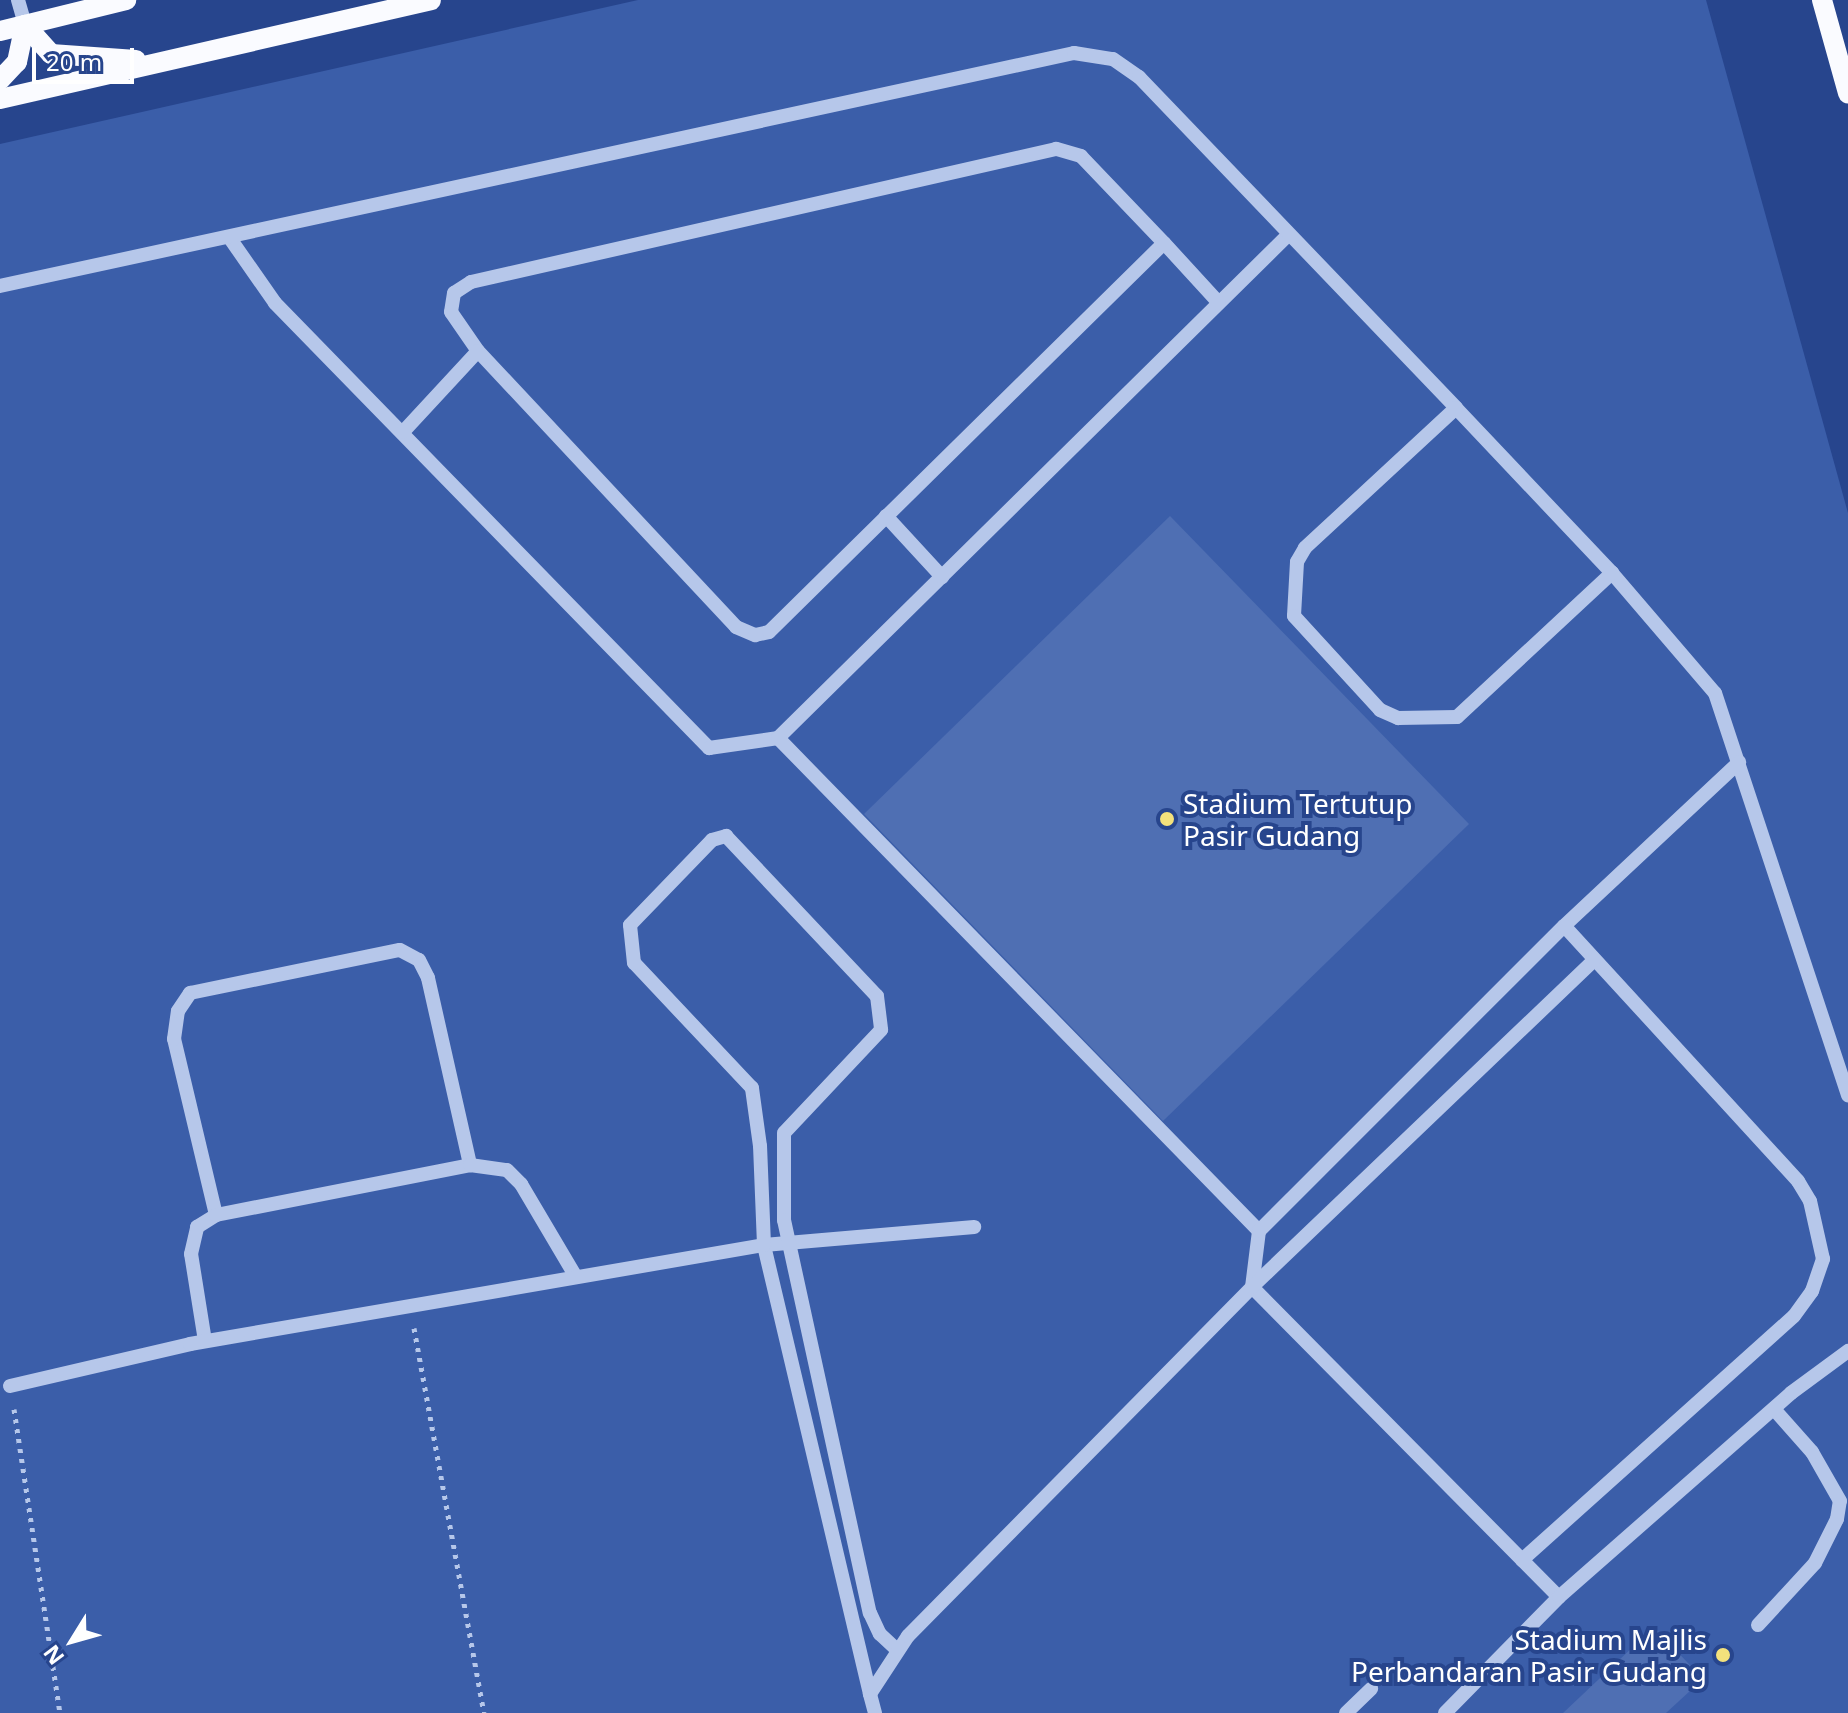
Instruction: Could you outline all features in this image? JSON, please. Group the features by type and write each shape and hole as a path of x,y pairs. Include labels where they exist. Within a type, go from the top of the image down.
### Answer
{"main road":[{"path":"0,31 126,0"},
{"path":"0,99 431,0"},
{"path":"1822,0 1848,93"},
{"path":"25,25 51,54 164,61"},
{"path":"0,80 17,62 25,25"}],"street":[{"path":"18,0 25,25"},
{"path":"0,286 1082,53 1113,59 1139,77 1456,408 1612,573 1715,693 1848,1096"},
{"path":"1164,243 769,632 745,633 478,351 451,312 454,293 471,282 1056,149 1081,156 1164,243 1219,303"},
{"path":"229,237 275,303 709,748 778,738 1288,235"},
{"path":"403,432 478,351"},
{"path":"1456,408 1305,548 1297,562 1294,616 1380,710 1398,718 1457,717 1612,573"},
{"path":"886,516 942,577"},
{"path":"778,738 1259,1231"},
{"path":"1252,1287 1259,1231 1564,926 1739,762"},
{"path":"875,1713 764,1245 760,1146 752,1088 634,963 630,925 712,840 726,836 877,996 881,1030 784,1133 787,1244 870,1613 880,1634 896,1649"},
{"path":"1522,1560 1794,1316 1812,1291 1823,1259 1810,1201 1798,1181 1564,926"},
{"path":"216,1215 174,1039 184,1002 190,993 400,950 419,960 428,978 470,1165"},
{"path":"870,1694 896,1649 1252,1287 1594,960"},
{"path":"205,1341 191,1254 197,1227 216,1215 470,1165 507,1170 521,1184 576,1277"},
{"path":"10,1386 205,1341 764,1245 974,1227"},
{"path":"1252,1287 1559,1597"},
{"path":"1445,1713 1559,1597 1774,1409 1848,1351"},
{"path":"1758,1625 1815,1563 1837,1519 1840,1501 1812,1452 1774,1409"},
{"path":"1346,1713 1371,1689"}],"path":[{"path":"410,1305 484,1713"},
{"path":"10,1386 60,1713"}],"shaded area":[{"path":"638,0 1706,0 1848,513 1848,1713 0,1713 0,144"}],"building":[{"name":"Stadium Tertutup Pasir Gudang","path":"1170,516 1469,824 1163,1121 864,814"},
{"path":"1654,1627 1703,1679 1666,1713 1563,1713"}],"place":[{"name":"Stadium Tertutup Pasir Gudang","path":"1167,819"},
{"name":"Stadium Majlis Perbandaran Pasir Gudang","path":"1723,1655"}]}
